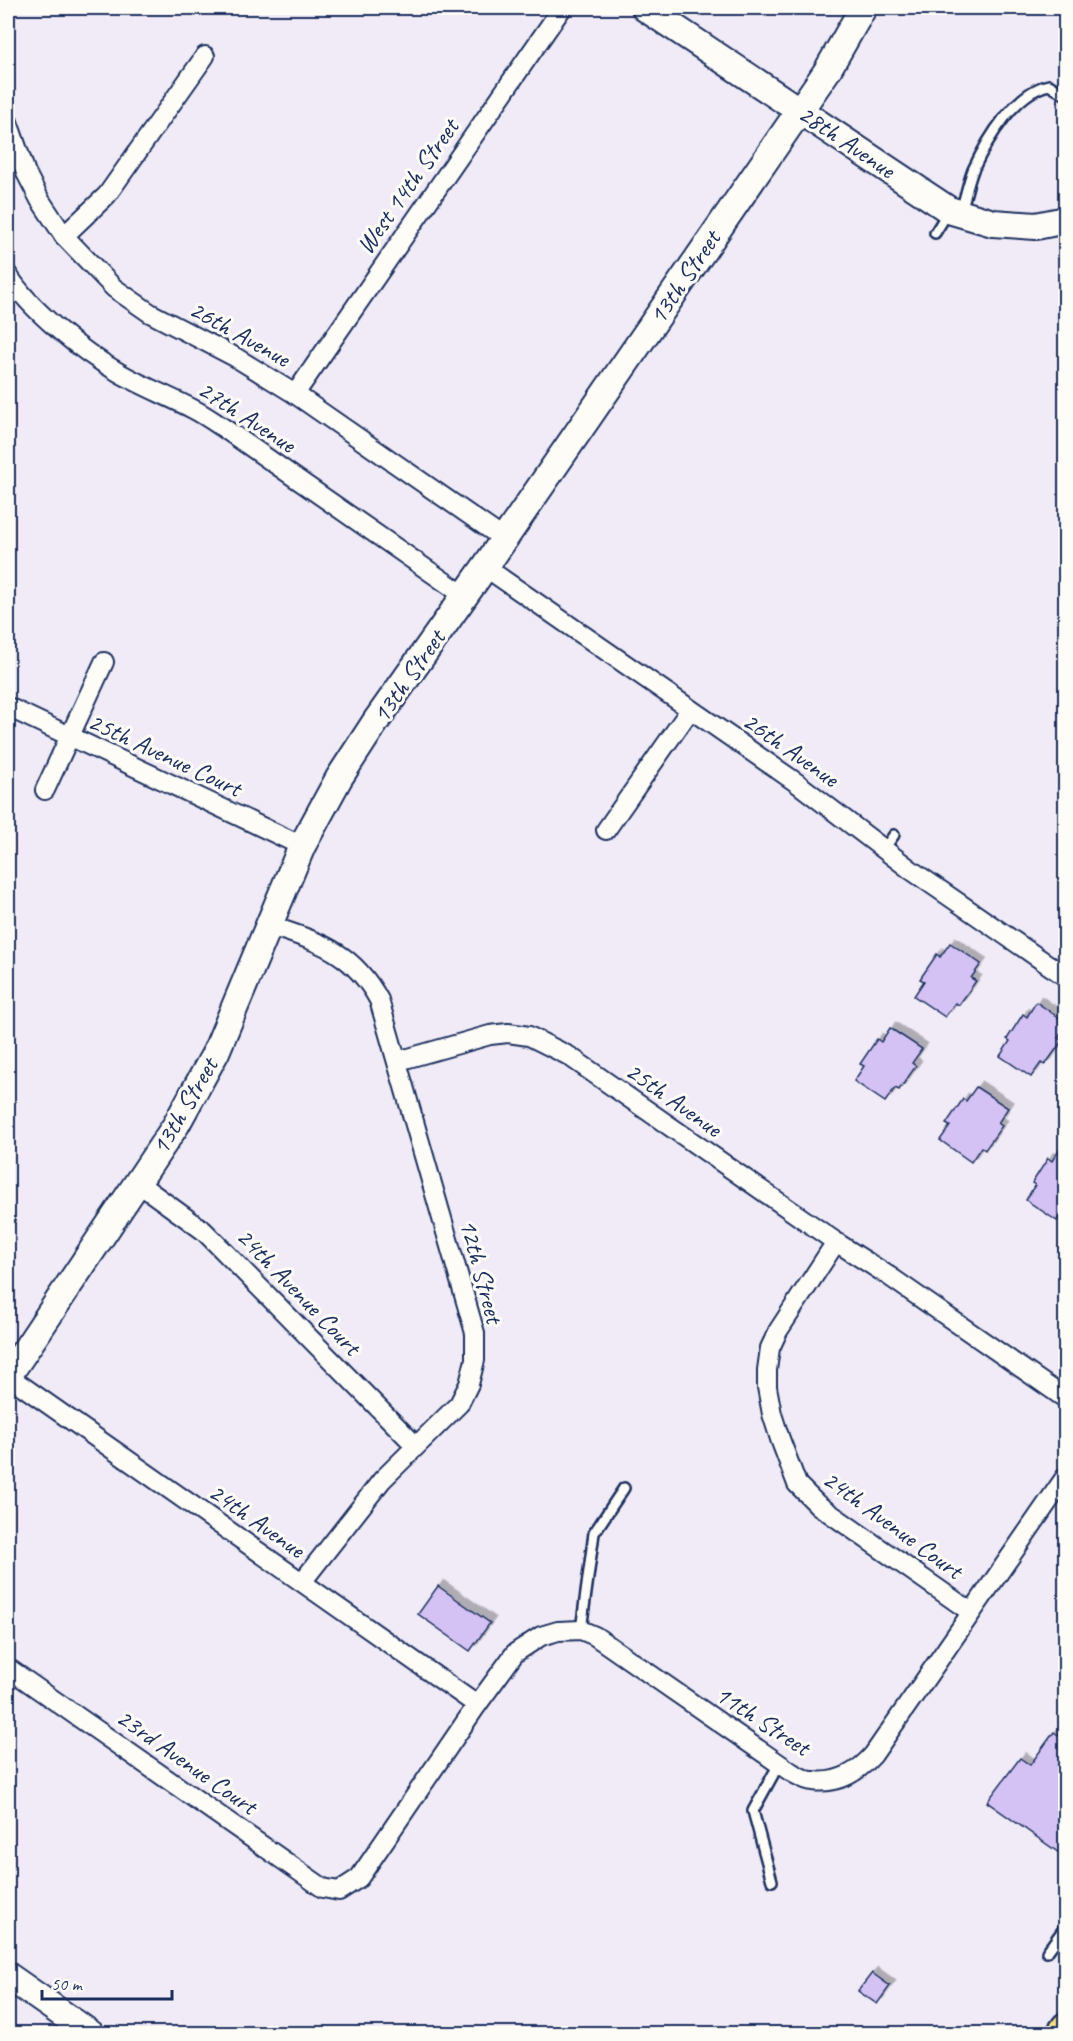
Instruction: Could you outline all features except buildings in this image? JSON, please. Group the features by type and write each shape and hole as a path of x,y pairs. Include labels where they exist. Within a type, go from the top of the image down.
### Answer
{"main road":[{"path":"1061,2034 1065,2027"}],"street":[{"name":"West 14th Street","path":"295,394 562,8"},
{"name":"28th Avenue","path":"645,8 955,212 993,223 1036,226 1065,220"},
{"name":"13th Street","path":"8,1376 176,1125 216,1052 267,925 302,846 339,778 826,71 863,8"},
{"path":"64,236 107,195 205,56"},
{"name":"26th Avenue","path":"8,122 40,200 64,236 114,288 150,313 235,357 295,394 504,539"},
{"name":"27th Avenue","path":"10,286 69,337 118,372 193,409 228,431 465,596"},
{"name":"26th Avenue","path":"485,567 674,690 690,710 889,842 1065,977"},
{"path":"45,790 104,662"},
{"name":"25th Avenue Court","path":"8,708 302,846"},
{"path":"606,830 690,710"},
{"path":"267,925 340,953 359,970 379,1000 398,1061"},
{"name":"25th Avenue","path":"398,1061 490,1035 508,1033 529,1036 545,1043 569,1056 1065,1399"},
{"name":"12th Street","path":"302,1582 382,1480 459,1404 469,1384 475,1360 474,1333 398,1061"},
{"name":"24th Avenue Court","path":"138,1183 204,1231 415,1445"},
{"name":"24th Avenue Court","path":"836,1242 788,1314 770,1348 766,1370 767,1387 780,1439 797,1484 818,1505 971,1612"},
{"name":"24th Avenue","path":"8,1376 477,1705"},
{"name":"11th Street","path":"581,1630 595,1636 779,1764 812,1781 846,1777 862,1767 873,1755 1065,1476"},
{"path":"477,1705 515,1653 541,1636 558,1631 581,1630"},
{"name":"23rd Avenue Court","path":"8,1668 323,1888 339,1891 359,1878 477,1705"},
{"path":"12,1982 91,2034"}],"lane":[{"path":"935,233 955,212 991,135 1026,94 1049,85 1065,95"},
{"path":"581,1630 594,1533 624,1488"},
{"path":"772,1881 753,1811 779,1764"},
{"path":"1047,1952 1065,1926"}]}
